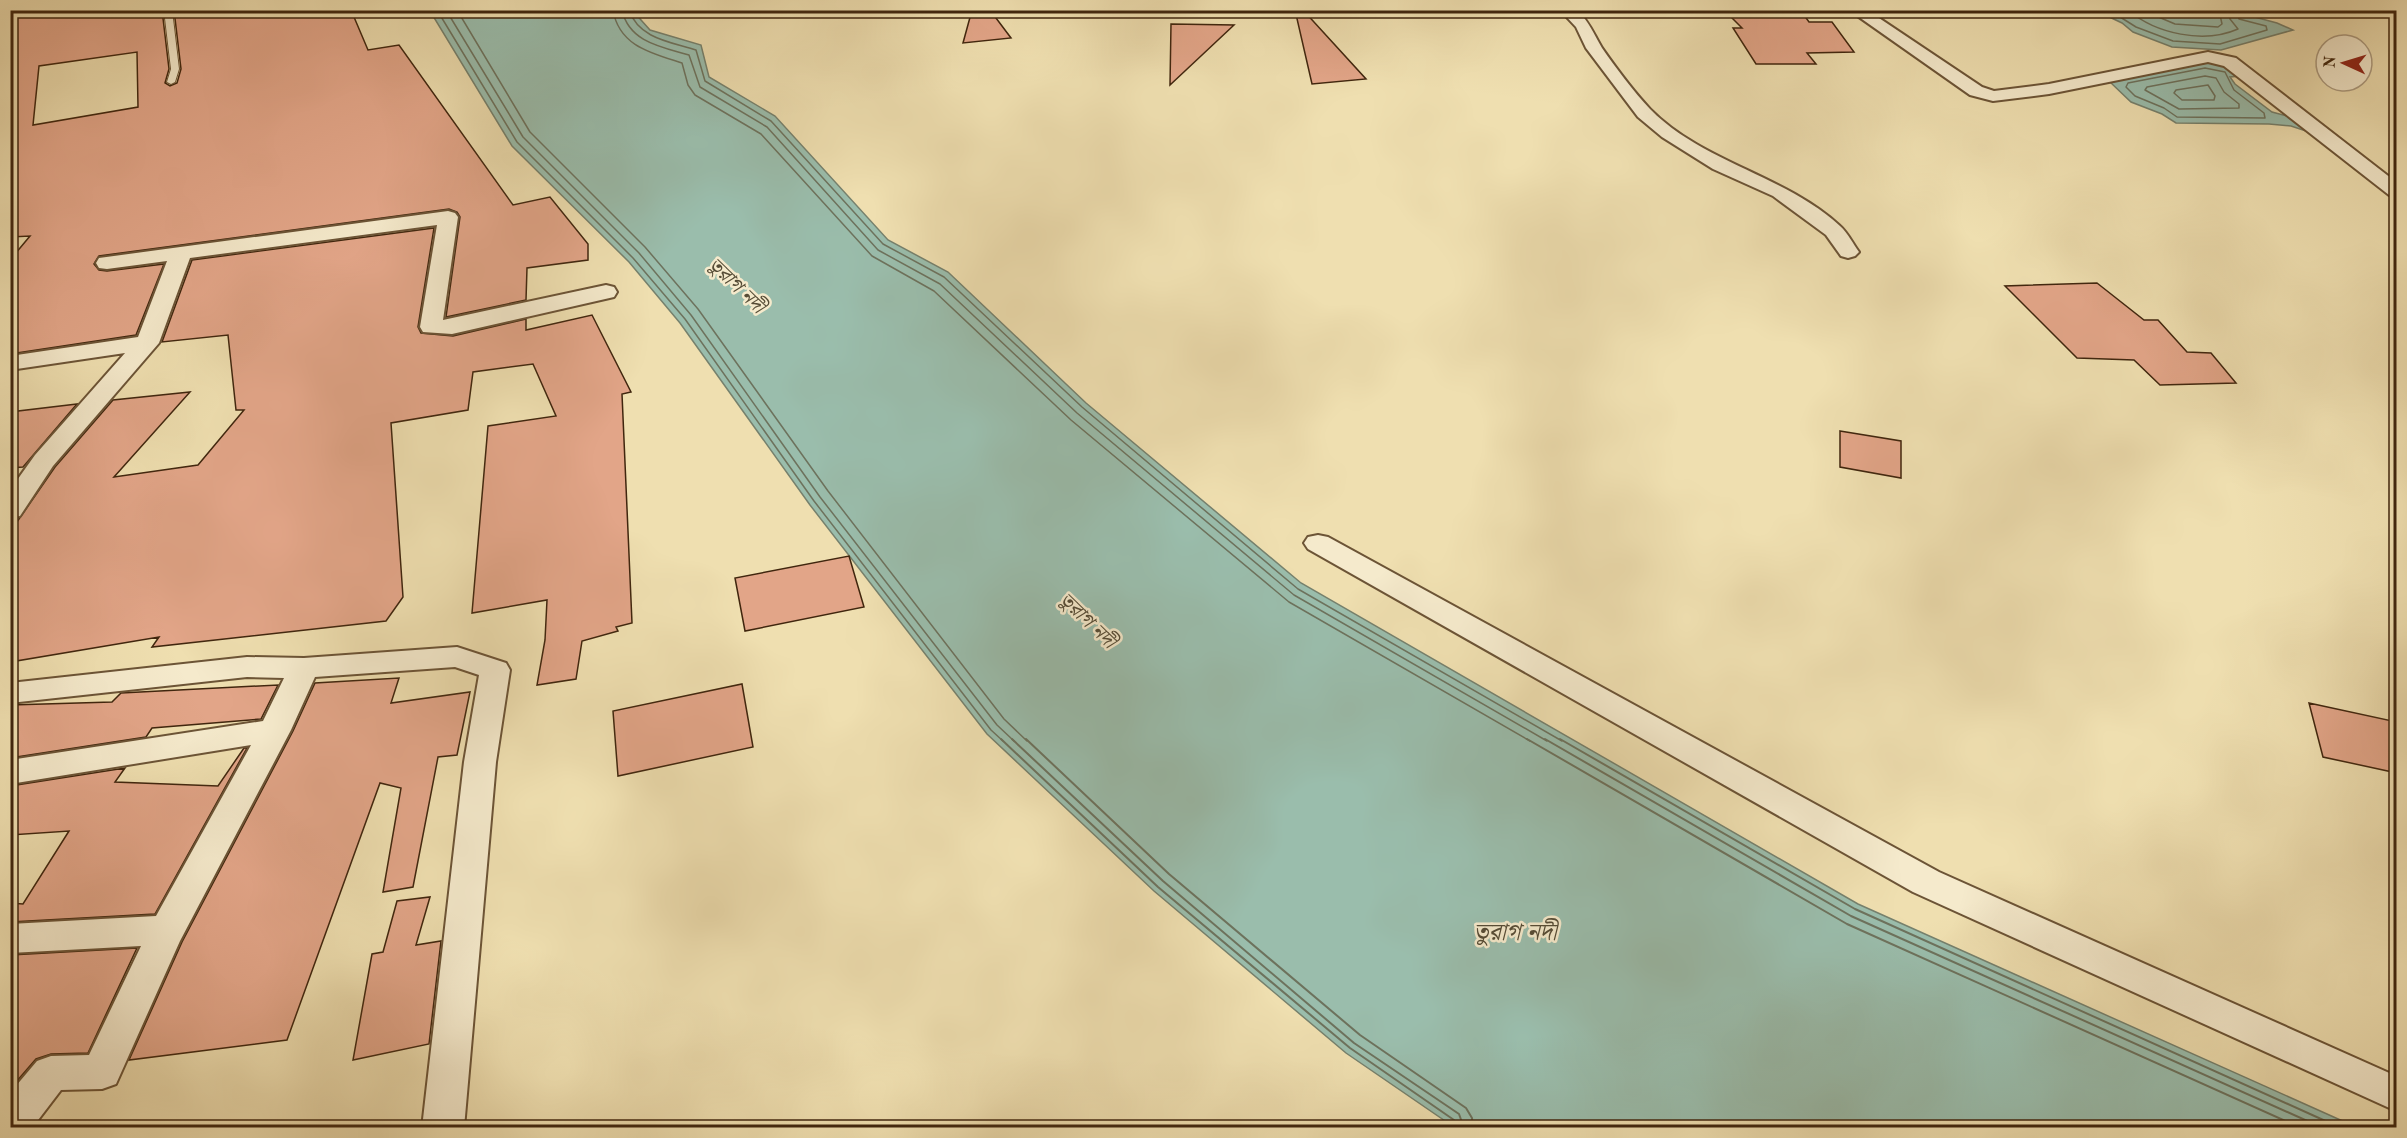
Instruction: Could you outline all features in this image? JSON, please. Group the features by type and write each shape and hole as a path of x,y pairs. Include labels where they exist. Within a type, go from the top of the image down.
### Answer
{"street":[{"path":"1567,10 1582,26 1594,48 1644,114 1669,133 1720,165 1779,192 1834,231 1848,252"},
{"path":"1856,10 1976,91 1993,96 2049,89 2208,57 2230,62 2397,191"},
{"path":"107,263 448,217 431,327 452,327 606,292"},
{"path":"10,510 44,461 147,343 181,253"},
{"path":"10,363 147,343"},
{"path":"1318,543 1427,601 1926,882 2397,1094"},
{"path":"10,693 247,667 304,668 457,657 495,670 480,762 443,1128"},
{"path":"10,1124 51,1074 102,1072 130,1002 166,930 275,730 304,668"},
{"path":"10,772 275,730"},
{"path":"10,939 166,930"}],"lane":[{"path":"168,10 175,69 171,82"}],"water":[{"name":"তুরাগ নদী","path":"430,11 633,11 650,30 701,45 709,77 775,116 888,240 948,272 1086,403 1301,583 1858,904 2356,1127 1454,1127 1346,1053 1154,891 987,734 810,505 680,323 629,262 512,146"},
{"path":"2232,11 2277,23 2293,30 2221,50 2172,47 2133,32 2122,23 2099,12"},
{"path":"2205,62 2229,66 2242,76 2230,77 2235,84 2272,112 2298,119 2315,130 2306,131 2291,126 2269,124 2176,123 2162,114 2131,102 2111,83 2118,79"}],"building":[{"path":"10,10 162,10 169,69 165,83 170,86 177,83 181,69 174,10 351,10 368,50 399,45 513,205 550,197 588,244 588,260 527,268 526,300 446,317 460,217 457,212 449,209 99,256 94,264 99,270 107,271 164,264 136,335 10,354 10,260 30,236 10,237","holes":["137,52 138,107 33,125 39,66"]},
{"path":"972,10 990,10 1011,38 963,43"},
{"path":"1295,10 1303,10 1366,79 1312,84"},
{"path":"1804,15 1809,22 1832,22 1854,52 1807,53 1816,64 1756,64 1733,28 1742,28 1731,17"},
{"path":"1171,24 1234,25 1170,85"},
{"path":"434,228 418,327 421,333 453,336 526,319 526,330 592,315 631,392 622,394 632,623 616,627 618,631 582,641 576,679 537,685 545,640 547,600 472,613 488,426 556,416 533,364 473,372 468,410 391,423 403,597 386,621 152,647 159,637 10,662 10,532 55,467 113,400 190,392 114,477 198,465 244,410 236,410 228,335 162,342 192,260"},
{"path":"2097,283 2144,320 2158,320 2187,352 2211,353 2236,383 2160,385 2134,360 2077,358 2005,286"},
{"path":"77,404 23,467 10,468 10,412"},
{"path":"1840,431 1901,441 1901,478 1840,467"},
{"path":"849,556 864,607 745,631 735,578"},
{"path":"399,678 391,703 470,692 457,755 438,757 413,887 383,892 401,788 380,783 287,1040 129,1060 182,942 293,731 315,683"},
{"path":"742,684 753,747 618,776 613,711"},
{"path":"278,685 261,719 152,728 146,737 10,758 10,705 112,702 121,693"},
{"path":"2309,703 2397,722 2397,773 2323,757"},
{"path":"244,748 247,748 155,914 10,922 10,903 23,904 69,831 10,835 10,786 125,768 115,782 218,786"},
{"path":"430,897 416,945 441,941 429,1044 353,1060 372,954 383,952 397,901"},
{"path":"137,948 88,1053 51,1054 36,1059 10,1089 10,955"}]}
